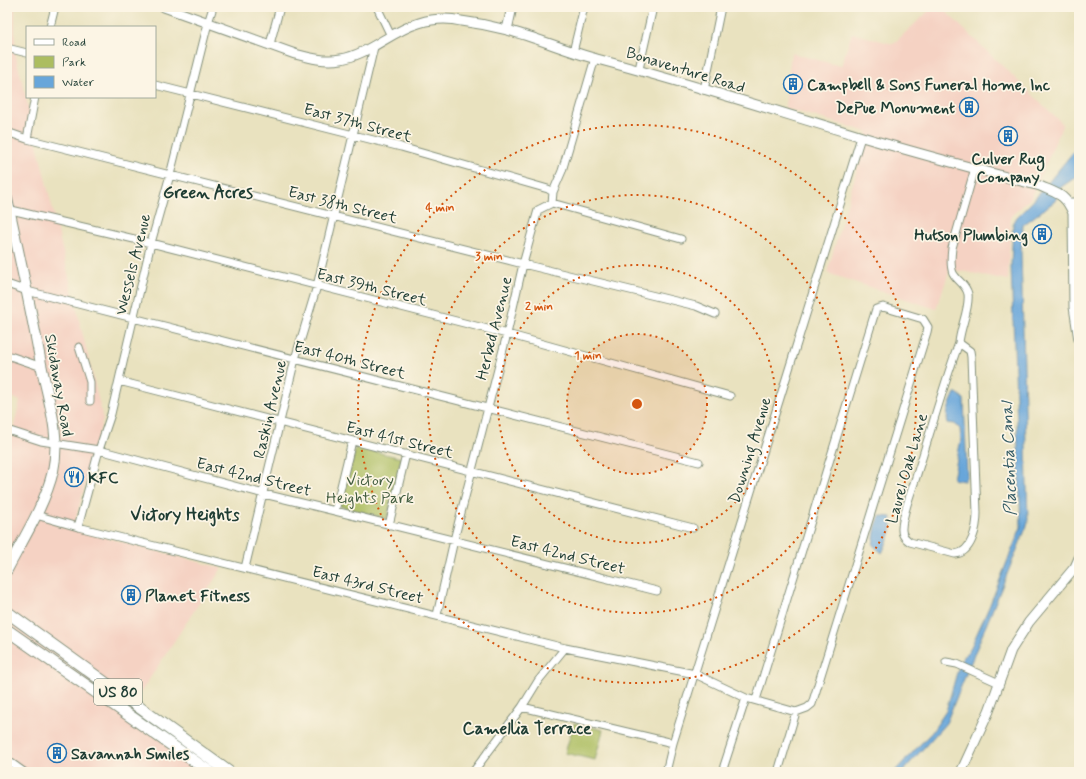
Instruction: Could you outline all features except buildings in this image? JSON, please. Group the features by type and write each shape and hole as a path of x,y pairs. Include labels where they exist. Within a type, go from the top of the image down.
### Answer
{"main road":[{"name":"Skidaway Road","path":"7,198 8,209 54,421 56,442 53,472 47,489 36,515 7,570"},
{"name":"US 80","path":"7,612 229,772"},
{"name":"US 80","path":"7,630 210,772"}],"street":[{"path":"50,26 55,7"},
{"name":"Bonaventure Road","path":"164,7 295,54 328,60 341,59 355,55 374,47 391,36 418,23 448,19 507,30 573,52 639,69 704,90 860,136 1040,186 1060,194 1069,202"},
{"name":"Wessels Avenue","path":"78,527 99,450 111,414 151,243 213,7"},
{"path":"270,44 280,7"},
{"path":"377,7 391,36"},
{"path":"507,30 512,7"},
{"path":"573,52 584,7"},
{"path":"639,69 653,7"},
{"path":"704,90 721,7"},
{"name":"Raskin Avenue","path":"245,568 264,494 295,359 317,286 374,47"},
{"path":"7,48 26,53"},
{"path":"595,58 562,171 553,192 552,203 681,239"},
{"name":"East 37th Street","path":"156,85 352,135 548,189 553,192"},
{"path":"27,139 35,98"},
{"name":"East 38th Street","path":"7,132 27,139 696,306 715,314"},
{"name":"Downing Avenue","path":"666,772 673,742 860,136"},
{"name":"Laurel Oak Lane","path":"959,343 970,351 971,357 977,524 966,549 961,554 955,554 910,542 904,538 902,532 912,491 959,343 966,313 968,294 964,285 954,274 950,258 975,168"},
{"path":"1079,202 1069,202 1073,213 1074,307 1079,340"},
{"name":"Herbed Avenue","path":"437,615 471,471 538,210 552,203"},
{"name":"East 39th Street","path":"8,209 151,243 507,334 730,396"},
{"name":"East 40th Street","path":"7,284 27,291 699,462"},
{"path":"756,700 876,309 879,307 898,311 923,319 928,327 927,332 812,704 807,708 796,712 778,772"},
{"path":"79,347 90,382 90,401"},
{"path":"7,355 42,367"},
{"name":"East 41st Street","path":"119,380 693,528"},
{"name":"East 42nd Street","path":"7,430 41,441 56,442 99,450 264,494 657,591"},
{"path":"335,511 352,441"},
{"path":"389,525 406,454"},
{"name":"East 43rd Street","path":"36,515 78,527 565,648 694,674 746,698 796,712"},
{"path":"961,772 989,711 1011,650 1029,622 1075,567 1079,558"},
{"path":"473,772 522,707 538,681 565,648"},
{"path":"946,662 957,664 999,683"},
{"path":"722,772 746,698"},
{"path":"522,707 673,742"},
{"path":"7,760 24,772"}],"shaded area":[{"path":"7,7 15,7 15,52 103,419 73,529 222,568 126,715 206,772 7,772 7,453 20,401 12,397 9,360 7,359"},
{"path":"933,7 941,7 1063,124 1031,198 1011,216 1008,280 950,269 936,309 827,273 868,132 785,108 791,53 841,66 852,33 893,44"}],"green space":[{"name":"Victory Heights Park","path":"356,447 401,458 387,519 340,506"},
{"path":"574,723 603,730 595,760 565,753"}],"water":[{"path":"1079,140 1079,175 1061,187 1055,201 1023,225 1021,251 1028,523 946,723 902,772 894,772 932,732 946,711 960,662 970,649 989,607 1021,527 1011,267 1013,224 1017,217 1033,201 1075,150 1075,141"},
{"path":"955,393 964,399 967,475 964,481 953,479 961,439 960,429 955,424 948,423 947,415"},
{"path":"880,516 891,517 892,521 890,535 882,553 873,545 876,526"}],"place":[{"name":"Campbell & Sons Funeral Home, Inc","path":"793,84"},
{"name":"DePue Monument","path":"969,107"},
{"name":"Culver Rug Company","path":"1008,136"},
{"name":"Hutson Plumbing","path":"1042,234"},
{"name":"KFC","path":"74,477"},
{"name":"Planet Fitness","path":"131,595"},
{"name":"Savannah Smiles","path":"57,753"}],"district":[{"name":"Green Acres","path":"208,192"},
{"name":"Victory Heights","path":"185,514"},
{"name":"Camellia Terrace","path":"527,728"}],"water label":[{"name":"Placentia Canal","path":"1008,459"}]}
